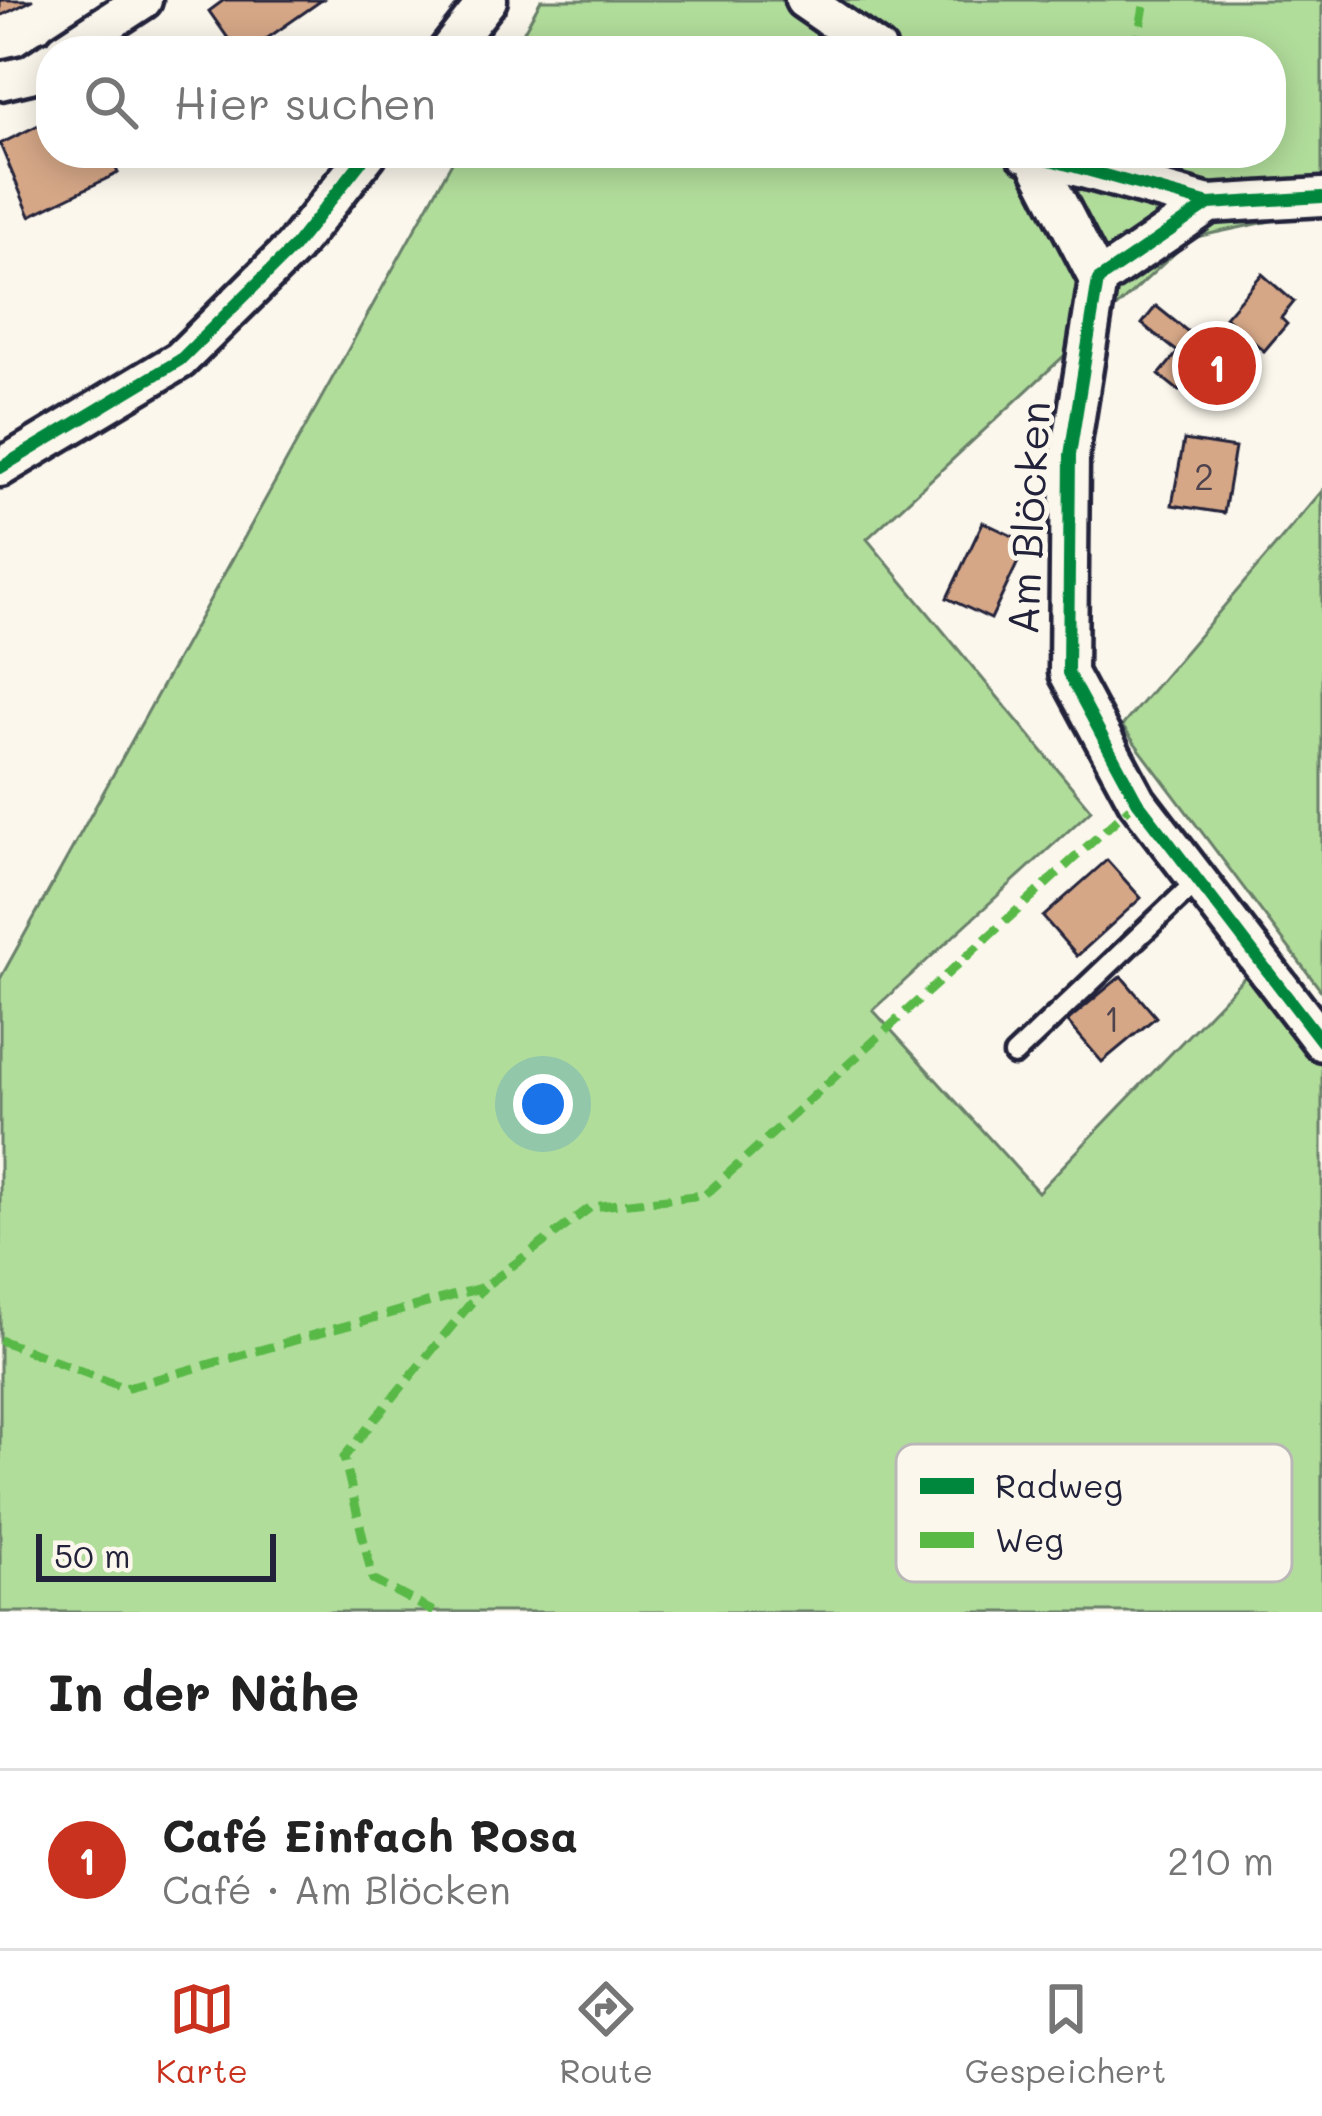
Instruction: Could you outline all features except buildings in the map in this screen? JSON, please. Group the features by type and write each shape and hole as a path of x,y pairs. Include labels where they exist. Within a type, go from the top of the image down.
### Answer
{"street":[{"path":"88,36 143,0"},
{"path":"460,36 488,0"},
{"path":"804,0 856,36"},
{"path":"0,81 36,70"},
{"path":"0,468 180,359 293,248 356,168"},
{"path":"1036,168 1097,280 1209,204"},
{"path":"1072,168 1209,204 1322,197"},
{"name":"Am Blöcken","path":"1097,280 1070,454 1067,673 1137,801 1322,1042"}],"lane":[{"path":"1014,1055 1198,880"}],"green space":[{"path":"541,0 1322,0 1322,210 1191,238 867,539 1091,810 873,1010 1038,1192 1255,966 1322,1053 1322,1612 0,1612 0,979 449,168 1286,168 1286,36 521,36"},
{"path":"1322,491 1322,992 1122,726"}],"marked path":[{"path":"1139,36 1145,0"},
{"path":"0,1340 125,1388 484,1287 591,1207 705,1195 1137,801"},
{"path":"434,1612 373,1580 344,1457 484,1287"}],"cycle path":[{"path":"0,468 180,360 293,248 356,168"},
{"path":"1079,168 1209,204 1322,197"},
{"path":"1209,204 1098,280 1070,455 1068,673 1137,801 1322,1042"}],"place":[{"name":"Café Einfach Rosa","path":"1217,366"}]}
